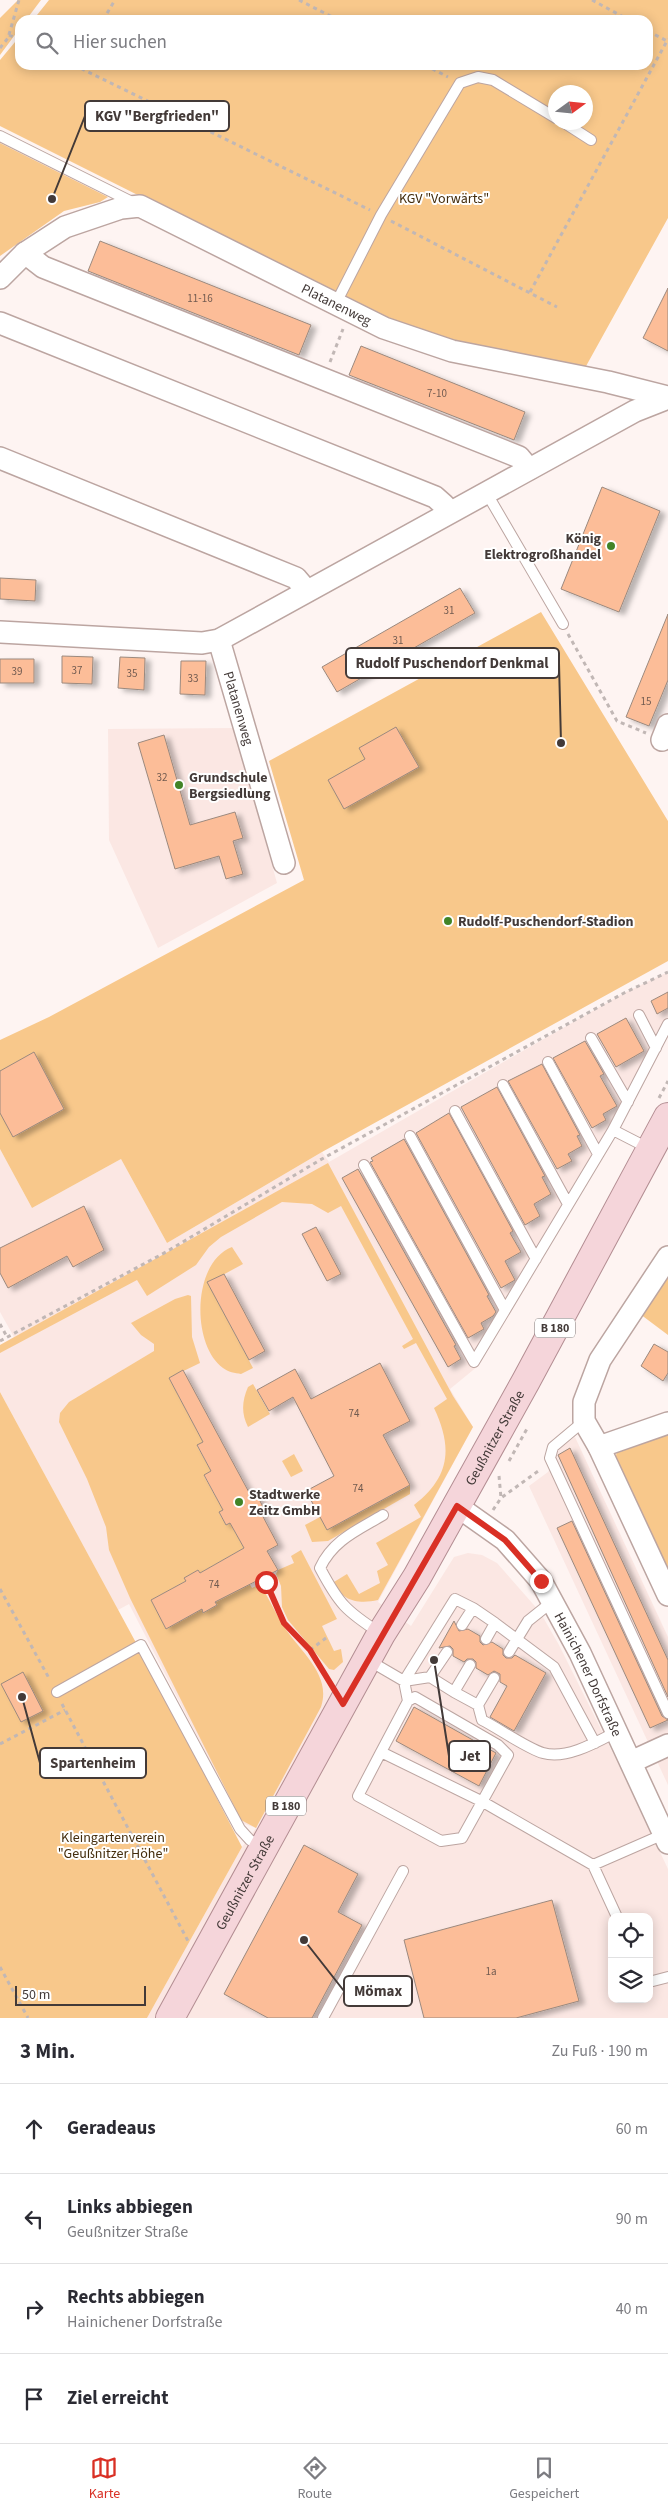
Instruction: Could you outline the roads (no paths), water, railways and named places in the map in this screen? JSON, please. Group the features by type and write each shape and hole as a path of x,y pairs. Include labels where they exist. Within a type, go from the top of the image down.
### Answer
{"main road":[{"name":"Geußnitzer Straße","path":"170,2018 381,1634 417,1578 457,1506 668,1117"}],"street":[{"path":"0,278 25,253 65,227 121,208 140,206"},
{"name":"Platanenweg","path":"140,206 384,328 452,351 608,382 668,397"},
{"path":"25,253 43,267 519,457 529,469"},
{"path":"0,322 29,336 442,505"},
{"name":"Platanenweg","path":"0,632 202,643 219,640 307,591 442,505 486,492 635,411 668,397"},
{"path":"0,458 296,578 307,591"},
{"name":"Platanenweg","path":"219,640 284,863"},
{"path":"668,1257 600,1360 584,1402 584,1421 600,1446 668,1595"},
{"path":"600,1446 668,1423"},
{"name":"Hainichener Dorfstraße","path":"457,1506 484,1523 505,1540 530,1567 553,1601 666,1838"},
{"path":"631,1762 668,1746"}],"lane":[{"path":"343,308 381,215 460,83 478,77 493,80 548,113"},
{"path":"575,130 591,140"},
{"path":"0,136 140,206"},
{"path":"486,492 563,624"},
{"path":"639,1015 656,1048"},
{"path":"364,1165 474,1362 613,1130 668,1024"},
{"path":"591,1038 628,1102"},
{"path":"548,1062 598,1154"},
{"path":"503,1086 568,1204"},
{"path":"455,1111 536,1259"},
{"path":"613,1130 650,1149"},
{"path":"410,1136 505,1310"},
{"path":"584,1421 553,1447 552,1461 668,1713"},
{"path":"381,1634 354,1617 336,1599 320,1568 328,1553 346,1537 383,1515"},
{"path":"408,1701 404,1681 455,1599 495,1623 554,1667 595,1743"},
{"path":"509,1652 528,1621 553,1601"},
{"path":"462,1625 472,1608"},
{"path":"486,1639 495,1623"},
{"path":"57,1692 141,1645 240,1829 250,1840 264,1848"},
{"path":"430,1677 447,1652"},
{"path":"367,1660 404,1681 430,1677 478,1705"},
{"path":"454,1692 470,1665"},
{"path":"494,1678 478,1705 482,1720 544,1754 565,1753 595,1743 616,1732"},
{"path":"415,1697 498,1745 508,1755 462,1838 441,1841 358,1796 408,1701 415,1697"},
{"path":"382,1752 483,1802 593,1864 615,1913"},
{"path":"593,1864 666,1838"},
{"path":"323,2018 403,1871"},
{"path":"653,1981 668,1977"}],"place":[{"name":"KGV \"Bergfrieden\"","path":"52,199"},
{"name":"König Elektrogroßhandel","path":"611,546"},
{"name":"Rudolf Puschendorf Denkmal","path":"561,743"},
{"name":"Grundschule Bergsiedlung","path":"179,785"},
{"name":"Rudolf-Puschendorf-Stadion","path":"448,921"},
{"name":"Stadtwerke Zeitz GmbH","path":"239,1502"},
{"name":"Jet","path":"434,1660"},
{"name":"Spartenheim","path":"22,1697"},
{"name":"Mömax","path":"304,1940"}],"park label":[{"name":"KGV \"Vorwärts\"","path":"444,198"},
{"name":"Kleingartenverein \"Geußnitzer Höhe\"","path":"113,1845"}]}
